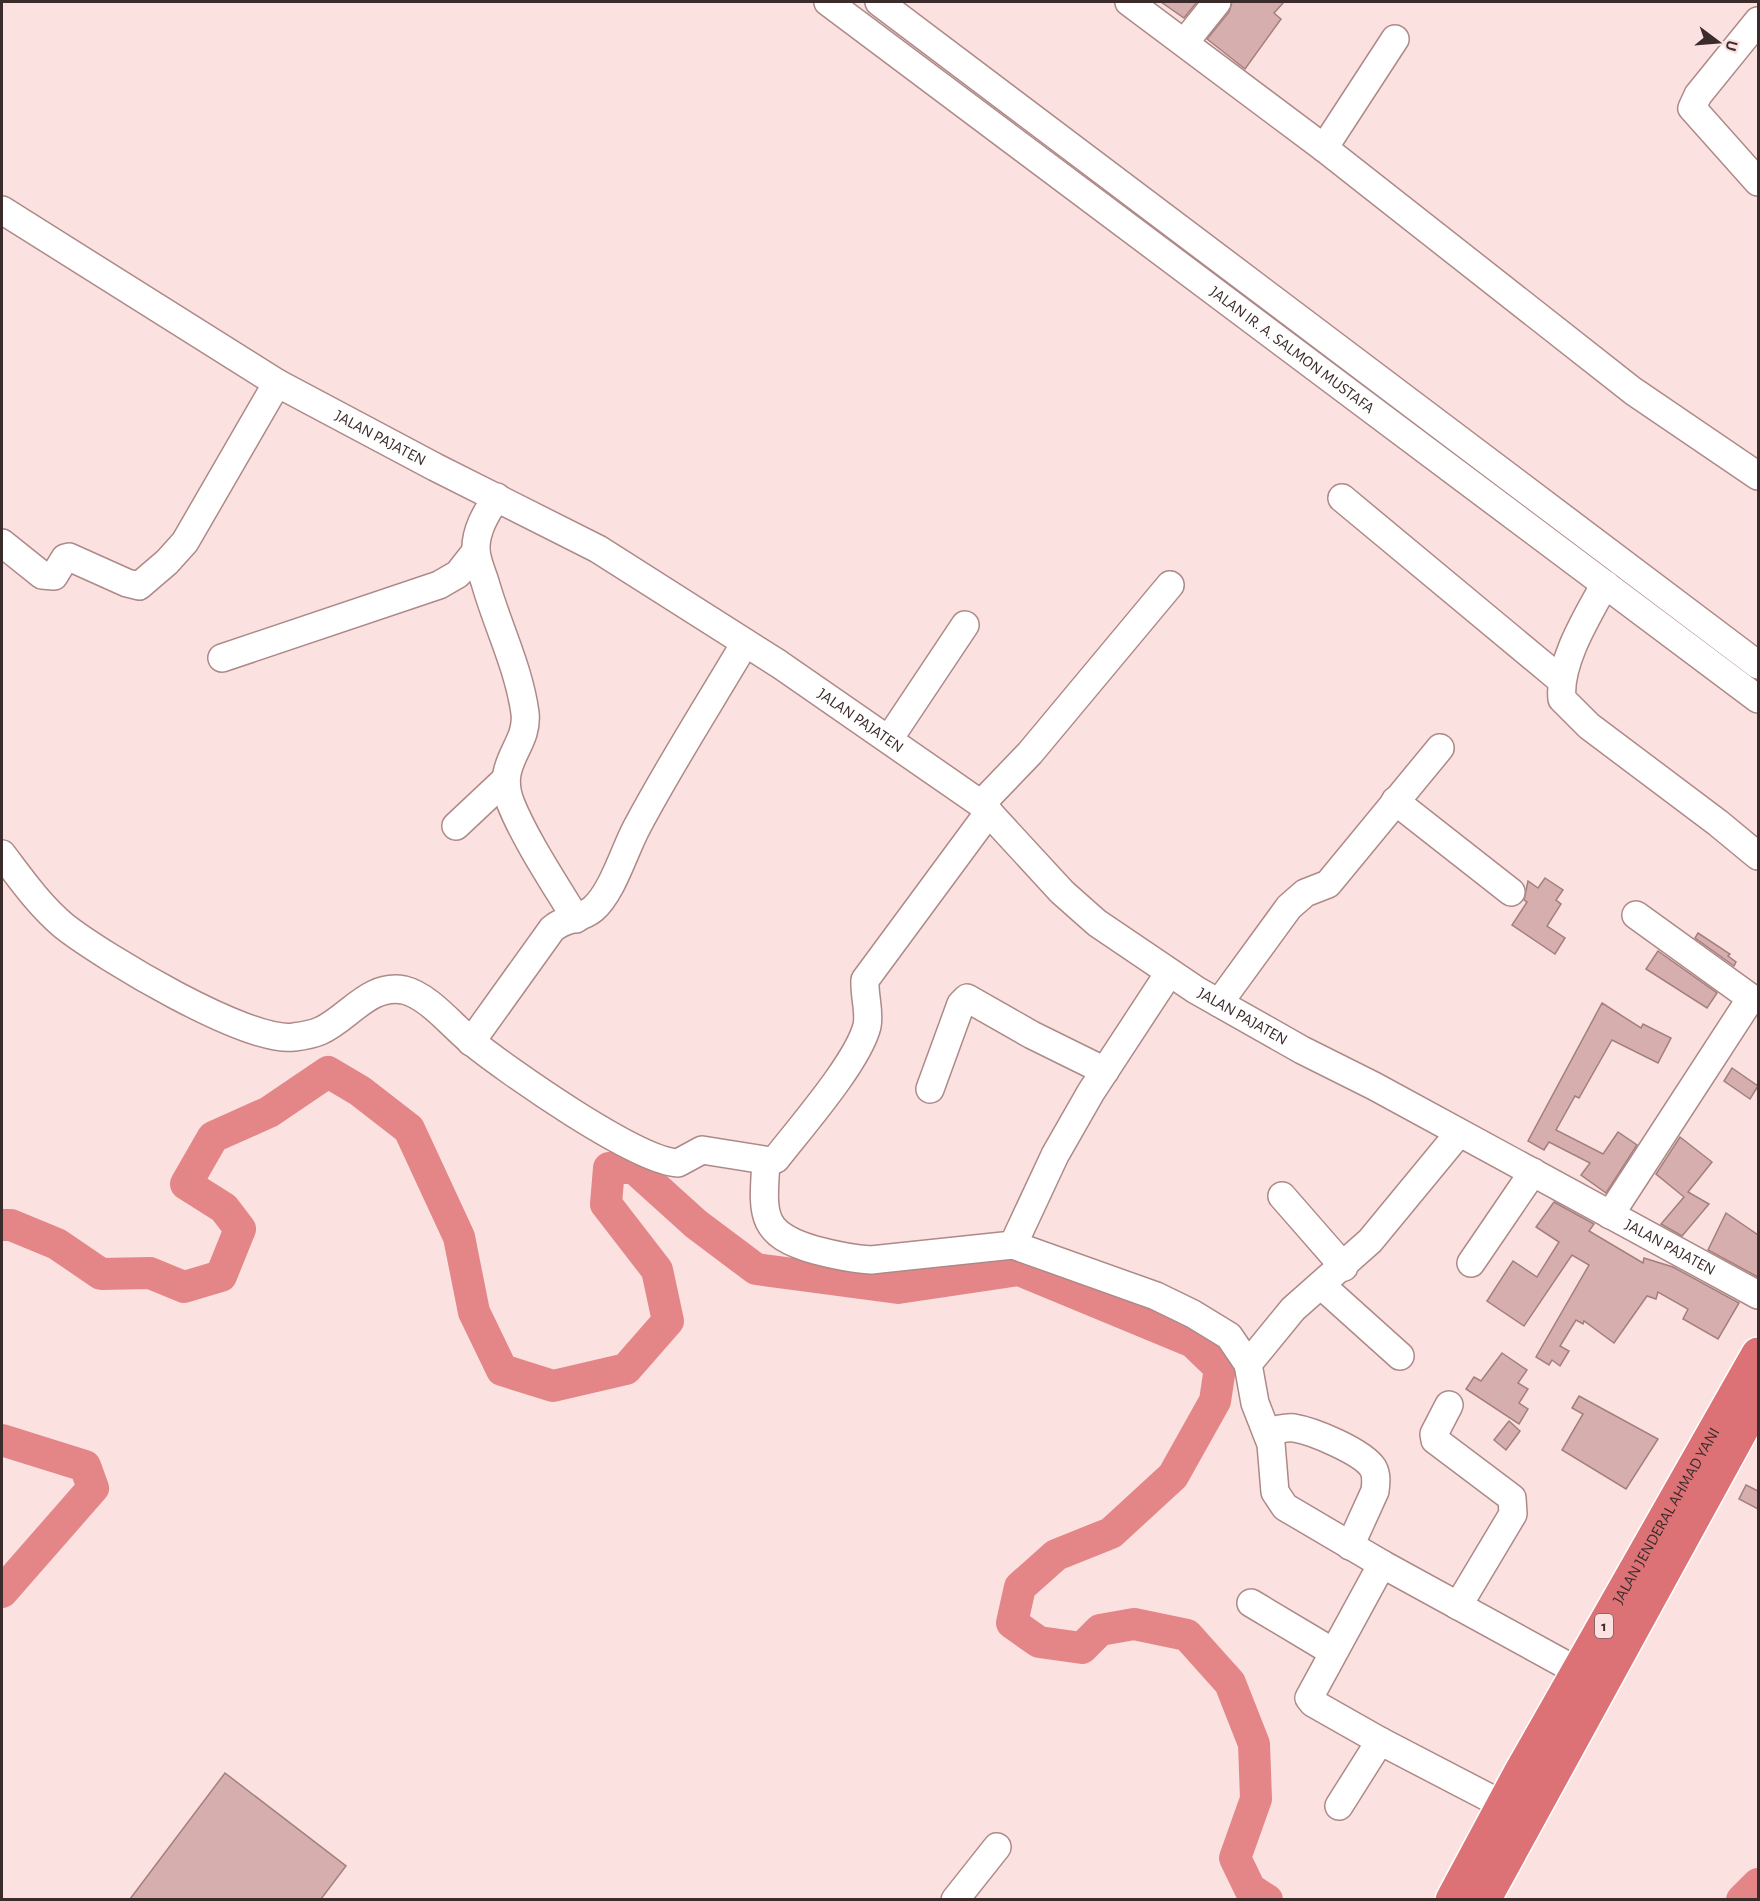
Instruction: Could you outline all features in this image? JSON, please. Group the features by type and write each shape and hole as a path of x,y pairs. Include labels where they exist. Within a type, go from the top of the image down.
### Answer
{"highway":[{"name":"JALAN JENDERAL AHMAD YANI","path":"1452,1899 1758,1354"},
{"name":"JALAN JENDERAL AHMAD YANI","path":"1484,1899 1750,1434 1758,1400"}],"street":[{"name":"JALAN IR. A. SALMON MUSTAFA","path":"828,2 1758,699"},
{"name":"JALAN IR. A. SALMON MUSTAFA","path":"879,2 1758,665"},
{"path":"1129,2 1324,148 1633,392 1758,476"},
{"path":"1185,42 1217,2"},
{"path":"1758,21 1698,95 1692,108 1758,182"},
{"path":"1324,148 1395,39"},
{"name":"JALAN PAJATEN","path":"5,218 277,383 435,467 608,554 763,654 985,808 1062,892 1105,929 1169,973 1220,1003 1758,1295"},
{"path":"2,543 47,576 55,574 65,558 69,557 134,586 146,582 185,542 277,383"},
{"path":"497,497 480,528 476,551 494,615 515,673 525,714 524,729 509,760 505,780 510,803 576,919"},
{"path":"1342,498 1561,680"},
{"path":"222,658 438,585 458,574 476,551"},
{"path":"1605,584 1580,633 1561,680 1562,699 1589,726 1758,856"},
{"path":"2,854 42,906 89,945 133,973 242,1025 273,1037 321,1031 378,992 403,990 421,998 471,1042 511,1071 645,1154 678,1163 711,1152 766,1161 776,1159 810,1116 861,1043 867,1023 865,980 985,808 1170,585"},
{"path":"888,740 965,625"},
{"path":"471,1042 552,929 561,921 576,919 593,909 615,875 636,827 763,654"},
{"path":"1220,1003 1289,907 1305,893 1328,884 1440,748"},
{"path":"456,826 505,780"},
{"path":"1395,801 1511,892"},
{"path":"1610,1215 1755,993 1636,915"},
{"path":"1013,1245 1055,1155 1105,1071 1169,973"},
{"path":"930,1089 961,1004 967,998 1032,1035 1105,1071"},
{"path":"1248,1364 1293,1309 1344,1267 1395,1213 1459,1133"},
{"path":"766,1161 767,1216 777,1234 795,1244 853,1260 1013,1245 1156,1296 1193,1314 1229,1336 1248,1364 1255,1403 1267,1433 1277,1498 1285,1507 1382,1564 1579,1672"},
{"path":"1472,1263 1533,1172"},
{"path":"1282,1196 1344,1267"},
{"path":"1321,1286 1400,1356"},
{"path":"1449,1405 1434,1434 1435,1440 1512,1498 1514,1506 1513,1514 1458,1606"},
{"path":"1267,1433 1292,1428 1306,1431 1347,1449 1372,1467 1376,1482 1375,1491 1350,1546"},
{"path":"1382,1564 1309,1698 1313,1703 1380,1741 1503,1805"},
{"path":"1251,1603 1333,1652"},
{"path":"1340,1806 1380,1741"},
{"path":"955,1899 997,1847"}],"building":[{"path":"1161,2 1197,2 1184,18"},
{"path":"1232,2 1284,2 1274,13 1281,19 1245,69 1207,39 1229,12"},
{"path":"1545,878 1563,890 1556,900 1561,904 1547,926 1565,938 1555,954 1512,925 1527,902 1524,900 1528,881 1538,888"},
{"path":"1698,933 1730,954 1728,956 1736,962 1734,966 1695,938"},
{"path":"1658,951 1717,993 1707,1008 1646,969"},
{"path":"1602,1003 1641,1028 1643,1024 1671,1038 1658,1063 1612,1040 1579,1098 1575,1096 1556,1130 1603,1154 1618,1132 1637,1145 1606,1193 1581,1175 1590,1163 1549,1142 1544,1150 1528,1141"},
{"path":"1732,1068 1758,1086 1750,1099 1724,1081"},
{"path":"1680,1137 1712,1162 1688,1192 1709,1204 1682,1236 1661,1224 1684,1197 1656,1174"},
{"path":"1554,1202 1594,1224 1589,1231 1643,1263 1644,1258 1673,1267 1739,1303 1718,1339 1683,1319 1688,1309 1658,1292 1656,1299 1647,1296 1614,1343 1584,1321 1583,1324 1576,1320 1560,1346 1569,1351 1560,1366 1552,1360 1549,1365 1536,1357 1589,1265 1572,1255 1524,1326 1487,1301 1513,1261 1537,1277 1559,1242 1536,1227"},
{"path":"1726,1213 1758,1235 1758,1277 1708,1250"},
{"path":"1502,1353 1527,1370 1518,1383 1528,1389 1519,1403 1528,1409 1519,1424 1466,1389 1474,1377 1481,1381"},
{"path":"1579,1396 1658,1439 1626,1489 1562,1450 1583,1414 1572,1408"},
{"path":"1509,1421 1520,1431 1506,1450 1494,1440"},
{"path":"1746,1485 1758,1491 1758,1509 1739,1499"},
{"path":"225,1773 346,1866 321,1899 130,1899"}],"waterway":[{"path":"2,1225 11,1225 57,1244 101,1274 150,1273 184,1287 221,1276 240,1229 224,1208 186,1184 213,1137 269,1112 328,1072 360,1091 409,1129 459,1237 474,1312 502,1370 553,1386 626,1369 668,1321 657,1270 606,1204 609,1168 634,1168 696,1224 756,1269 898,1288 1019,1270 1193,1342 1220,1368 1215,1401 1173,1476 1111,1533 1056,1555 1020,1587 1012,1623 1039,1642 1082,1648 1100,1630 1134,1624 1187,1635 1230,1683 1254,1744 1256,1799 1235,1858 1250,1889 1267,1900"},
{"path":"2,1440 85,1466 93,1488 2,1592"},
{"path":"1742,1900 1758,1884"}]}
